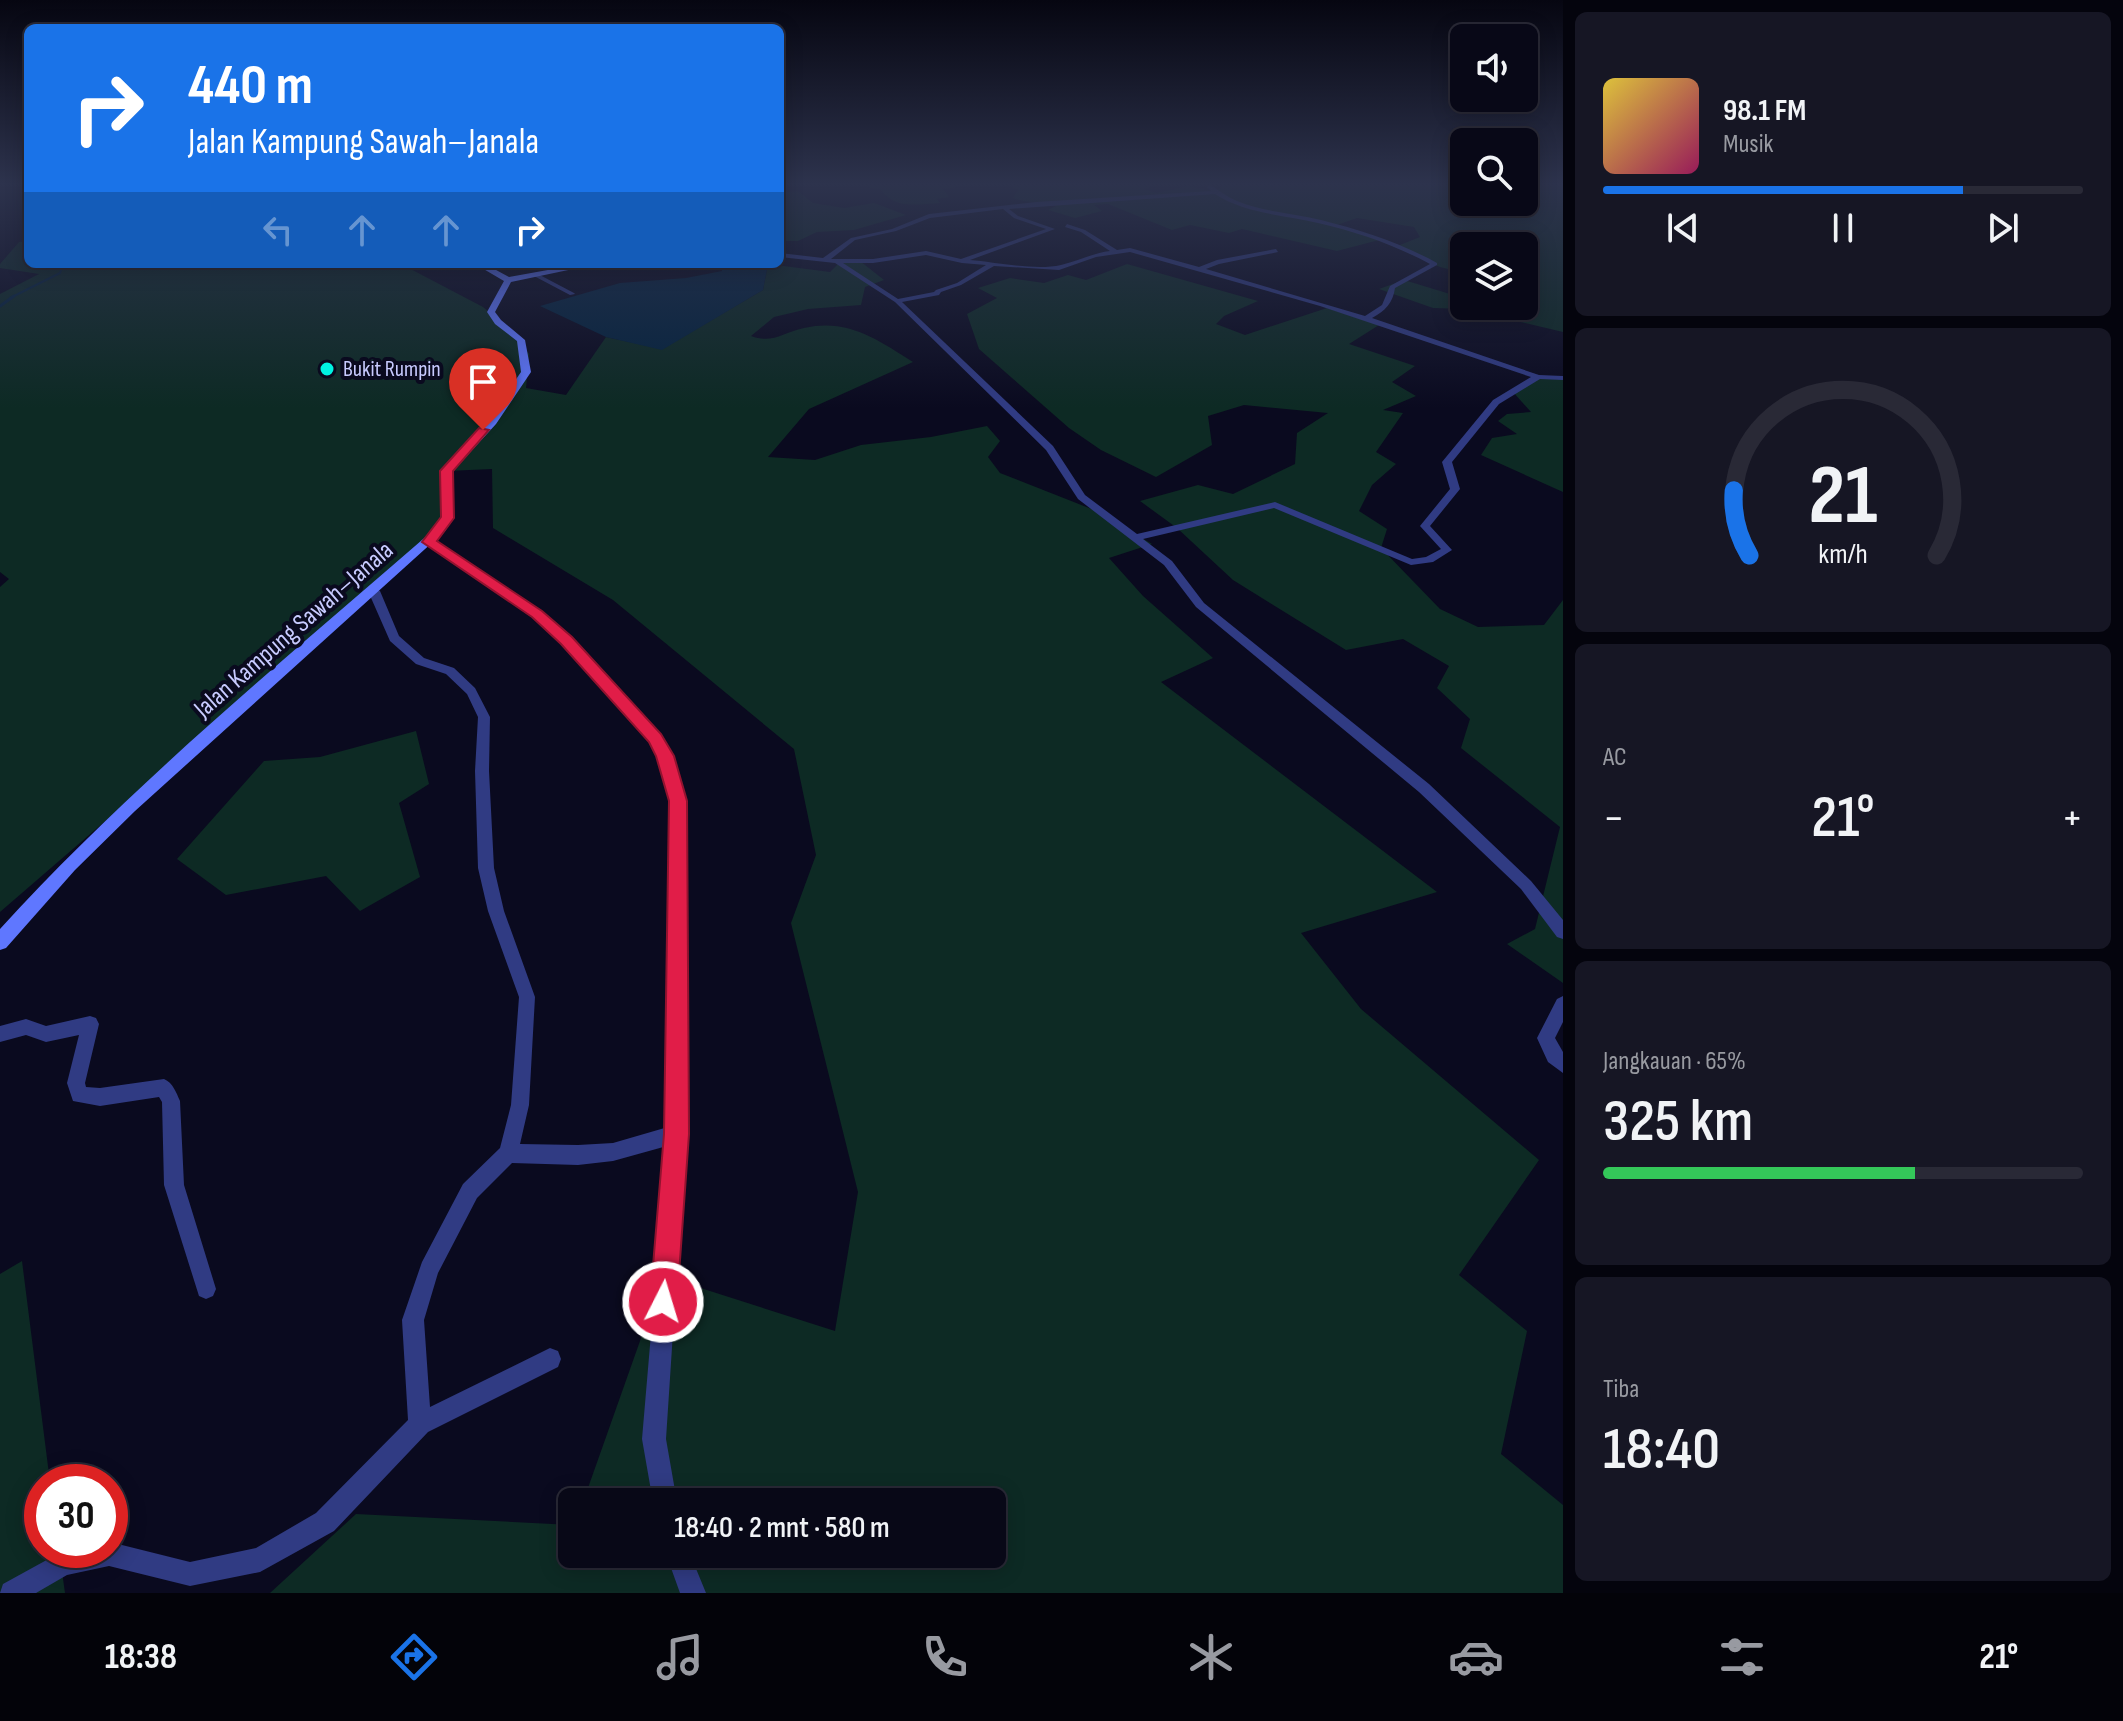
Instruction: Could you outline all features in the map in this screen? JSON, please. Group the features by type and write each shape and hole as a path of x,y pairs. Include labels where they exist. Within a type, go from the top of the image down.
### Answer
{"main road":[{"path":"486,268 508,280 572,268"},
{"name":"Jalan Kampung Sawah–Janala","path":"4,933 129,807 429,542 448,518 447,471 492,422 526,372 521,340 498,322 491,312 508,280"}],"street":[{"path":"816,259 860,259"},
{"path":"955,259 991,265 1059,268 1088,259"},
{"path":"962,261 967,259"},
{"path":"1162,259 1367,318 1538,377 1563,378"},
{"path":"1199,270 1227,259"},
{"path":"1367,318 1390,301 1392,287 1435,264 1424,259"},
{"path":"830,261 897,301 1050,448 1081,497 1168,563 1200,605 1424,788 1526,885 1563,932"},
{"path":"897,301 937,294 991,265"},
{"path":"536,275 572,294"},
{"path":"1135,538 1275,505 1411,562 1429,560 1447,550 1425,526 1455,489 1447,462 1496,402 1538,377"},
{"path":"429,542 537,614 566,640 655,738 665,756 678,801 677,1134 654,1439 663,1488"},
{"path":"374,591 394,638 420,661 450,671 471,691 484,717 482,771 486,868 496,911 527,997 520,1105 508,1153 470,1191 429,1269 413,1320 420,1424"},
{"path":"1563,1004 1546,1038 1554,1056 1563,1064"},
{"path":"0,1034 26,1027 46,1034 90,1024 76,1083 79,1095 90,1098 149,1087 164,1088 171,1101 174,1185 206,1289"},
{"path":"508,1153 578,1155 613,1152 677,1134"},
{"path":"12,1593 63,1563 109,1554 190,1574 260,1560 325,1522 420,1424 550,1359"},
{"path":"683,1568 693,1593"}],"green space":[{"path":"4,259 24,259 24,268 409,268 483,307 512,331 529,354 526,388 566,395 606,337 662,349 763,290 767,268 784,266 830,272 840,262 860,261 884,280 865,287 861,305 808,309 774,317 751,336 771,338 820,326 848,328 874,338 913,362 809,409 768,457 815,460 861,445 931,437 987,426 1000,441 988,457 1000,473 1094,510 1152,544 1109,558 1143,596 1213,658 1161,682 1437,892 1301,933 1361,1009 1539,1160 1459,1275 1527,1331 1501,1454 1563,1505 1563,1593 270,1593 356,1514 558,1524 558,1568 1006,1568 1006,1488 588,1488 663,1276 835,1331 858,1192 791,923 816,855 794,749 613,600 493,528 492,469 447,471 446,506 435,536 0,912 0,587 9,579 0,572 0,294 39,274 0,268"},
{"path":"1423,259 1450,259 1450,270 1440,267"},
{"path":"1538,259 1563,259 1563,332 1513,320 1538,320"},
{"path":"1127,264 1258,301 1224,316 1216,324 1245,335 1327,308 1379,325 1349,344 1415,366 1392,382 1416,396 1383,410 1403,413 1376,452 1396,464 1372,485 1359,511 1387,529 1381,548 1440,609 1478,627 1544,625 1563,600 1563,983 1507,944 1535,929 1560,827 1461,748 1470,719 1437,688 1449,666 1403,639 1346,650 1233,580 1177,528 1140,501 1198,485 1233,494 1295,464 1297,433 1328,413 1244,405 1208,416 1212,445 1156,477 1101,450 1069,428 979,349 967,314 997,298 978,288 1010,278 1044,283 1068,275 1086,280"},
{"path":"1404,280 1450,294 1450,308 1433,308 1379,289"},
{"path":"1536,378 1563,379 1563,492 1481,455 1492,438 1517,434 1498,421 1507,414 1531,412 1513,392"},
{"path":"416,731 429,784 399,803 420,877 360,911 326,876 226,895 177,859 264,761 320,757"},
{"path":"22,1261 48,1464 24,1464 24,1568 62,1568 65,1593 0,1593 0,1274"}],"water":[{"path":"722,268 767,268 763,290 662,350 606,337 540,306 620,283 686,278 722,271"}],"waterway":[{"path":"14,296 60,273 62,268"},
{"path":"0,306 14,296"},
{"path":"10,298 14,296"}],"place":[{"name":"Bukit Rumpin","path":"327,369"}],"route":[{"path":"483,430 447,471 448,518 429,542 537,614 566,640 655,738 665,756 678,801 677,1134 663,1302"}]}
